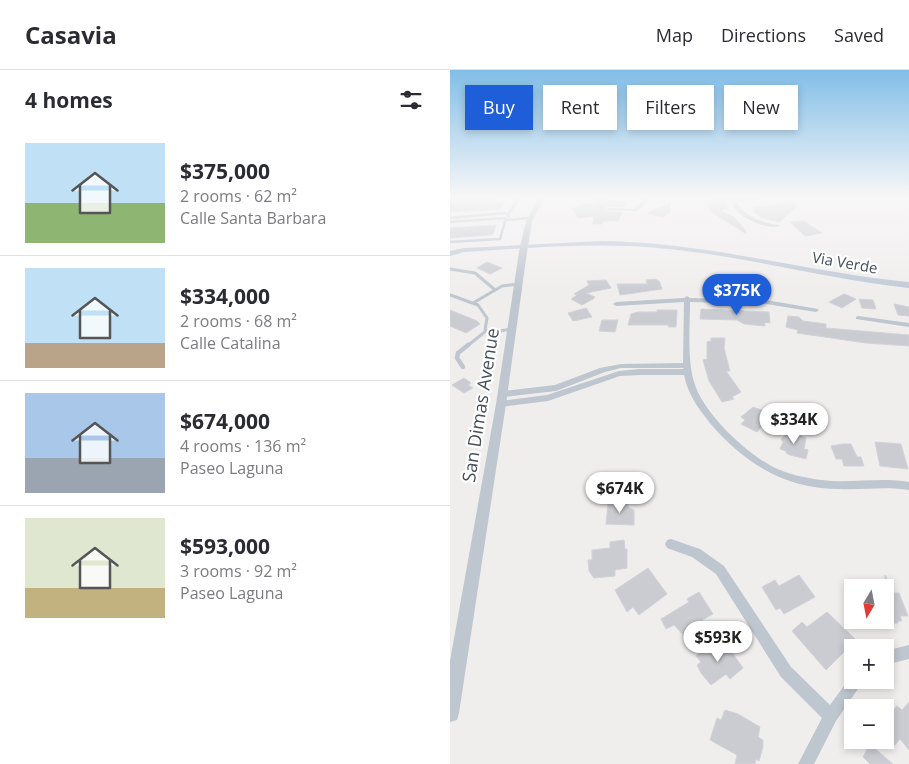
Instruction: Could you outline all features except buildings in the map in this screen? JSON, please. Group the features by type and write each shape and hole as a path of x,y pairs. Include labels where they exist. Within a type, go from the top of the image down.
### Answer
{"main road":[{"name":"Via Verde","path":"450,254 464,256 585,243 654,244 715,252 858,279 909,285"},
{"name":"Via Verde","path":"523,249 602,248 654,250 706,257 863,286 909,292"}],"street":[{"name":"San Dimas Avenue","path":"450,713 502,399 523,249 528,228"},
{"path":"616,304 686,298 782,302 816,310"},
{"path":"686,298 688,368 692,388 703,408 744,450 769,469 801,481 831,485 896,483 909,486"},
{"path":"858,318 909,325"},
{"path":"502,399 548,398 556,391 619,374 688,368"},
{"path":"671,544 696,553 720,570 786,672 831,716"},
{"path":"894,656 909,652"},
{"path":"806,764 831,716 850,689"}],"lane":[{"path":"450,242 500,239 503,228"},
{"path":"450,269 473,270 485,277 494,289"},
{"path":"473,303 494,289 519,284"},
{"path":"450,295 478,305 487,318 486,331"},
{"path":"463,367 457,358 458,353 486,331 494,332 513,329"}]}
